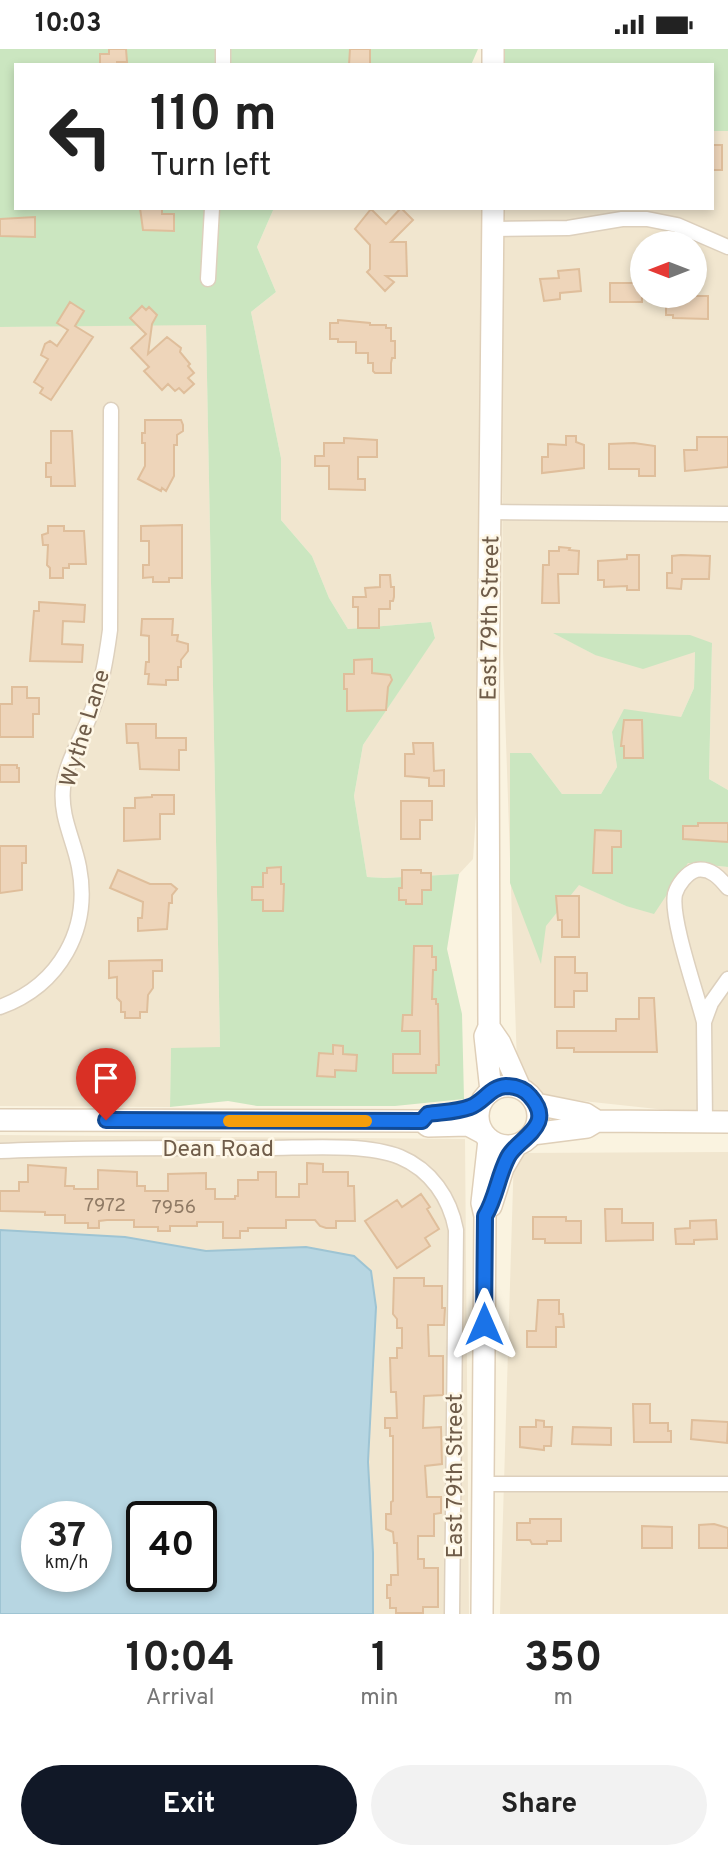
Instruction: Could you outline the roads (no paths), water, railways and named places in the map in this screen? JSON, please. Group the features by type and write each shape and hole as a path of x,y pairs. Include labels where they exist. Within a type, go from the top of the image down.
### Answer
{"street":[{"path":"208,279 212,210"},
{"path":"493,218 568,228 622,219 647,219 677,225 728,247"},
{"name":"East 79th Street","path":"487,1096 485,1036 489,1027 487,918 493,218"},
{"name":"Wythe Lane","path":"0,1007 28,993 53,973 68,951 81,916 82,886 79,863 65,819 63,790 70,759 98,696 110,630 111,410"},
{"path":"490,512 728,513"},
{"path":"705,1122 704,1022 677,926 675,896 688,874 700,870 716,875 728,888"},
{"path":"704,1022 711,1003 728,979"},
{"name":"East 79th Street","path":"489,1027 499,1042 520,1089"},
{"path":"524,1140 538,1122 536,1104 531,1097 520,1089 502,1087 487,1096 479,1121 486,1137 501,1145 587,1127 597,1121 728,1122"},
{"name":"Dean Road","path":"422,1121 428,1114 462,1109 487,1096"},
{"path":"536,1104 586,1114 597,1121"},
{"name":"Dean Road","path":"0,1120 422,1121 428,1126 468,1125 486,1137"},
{"name":"East 79th Street","path":"481,1614 485,1216 482,1203 486,1137"},
{"name":"East 79th Street","path":"485,1216 493,1202 509,1155 524,1140"},
{"name":"Dean Road","path":"0,1151 181,1148 370,1150 403,1159 429,1177"},
{"name":"East 79th Street","path":"429,1177 450,1207 456,1230 453,1614"},
{"path":"483,1484 728,1484"}],"water":[{"path":"0,1230 125,1237 206,1251 306,1247 354,1256 371,1271 376,1307 368,1462 373,1614 0,1614"}]}
